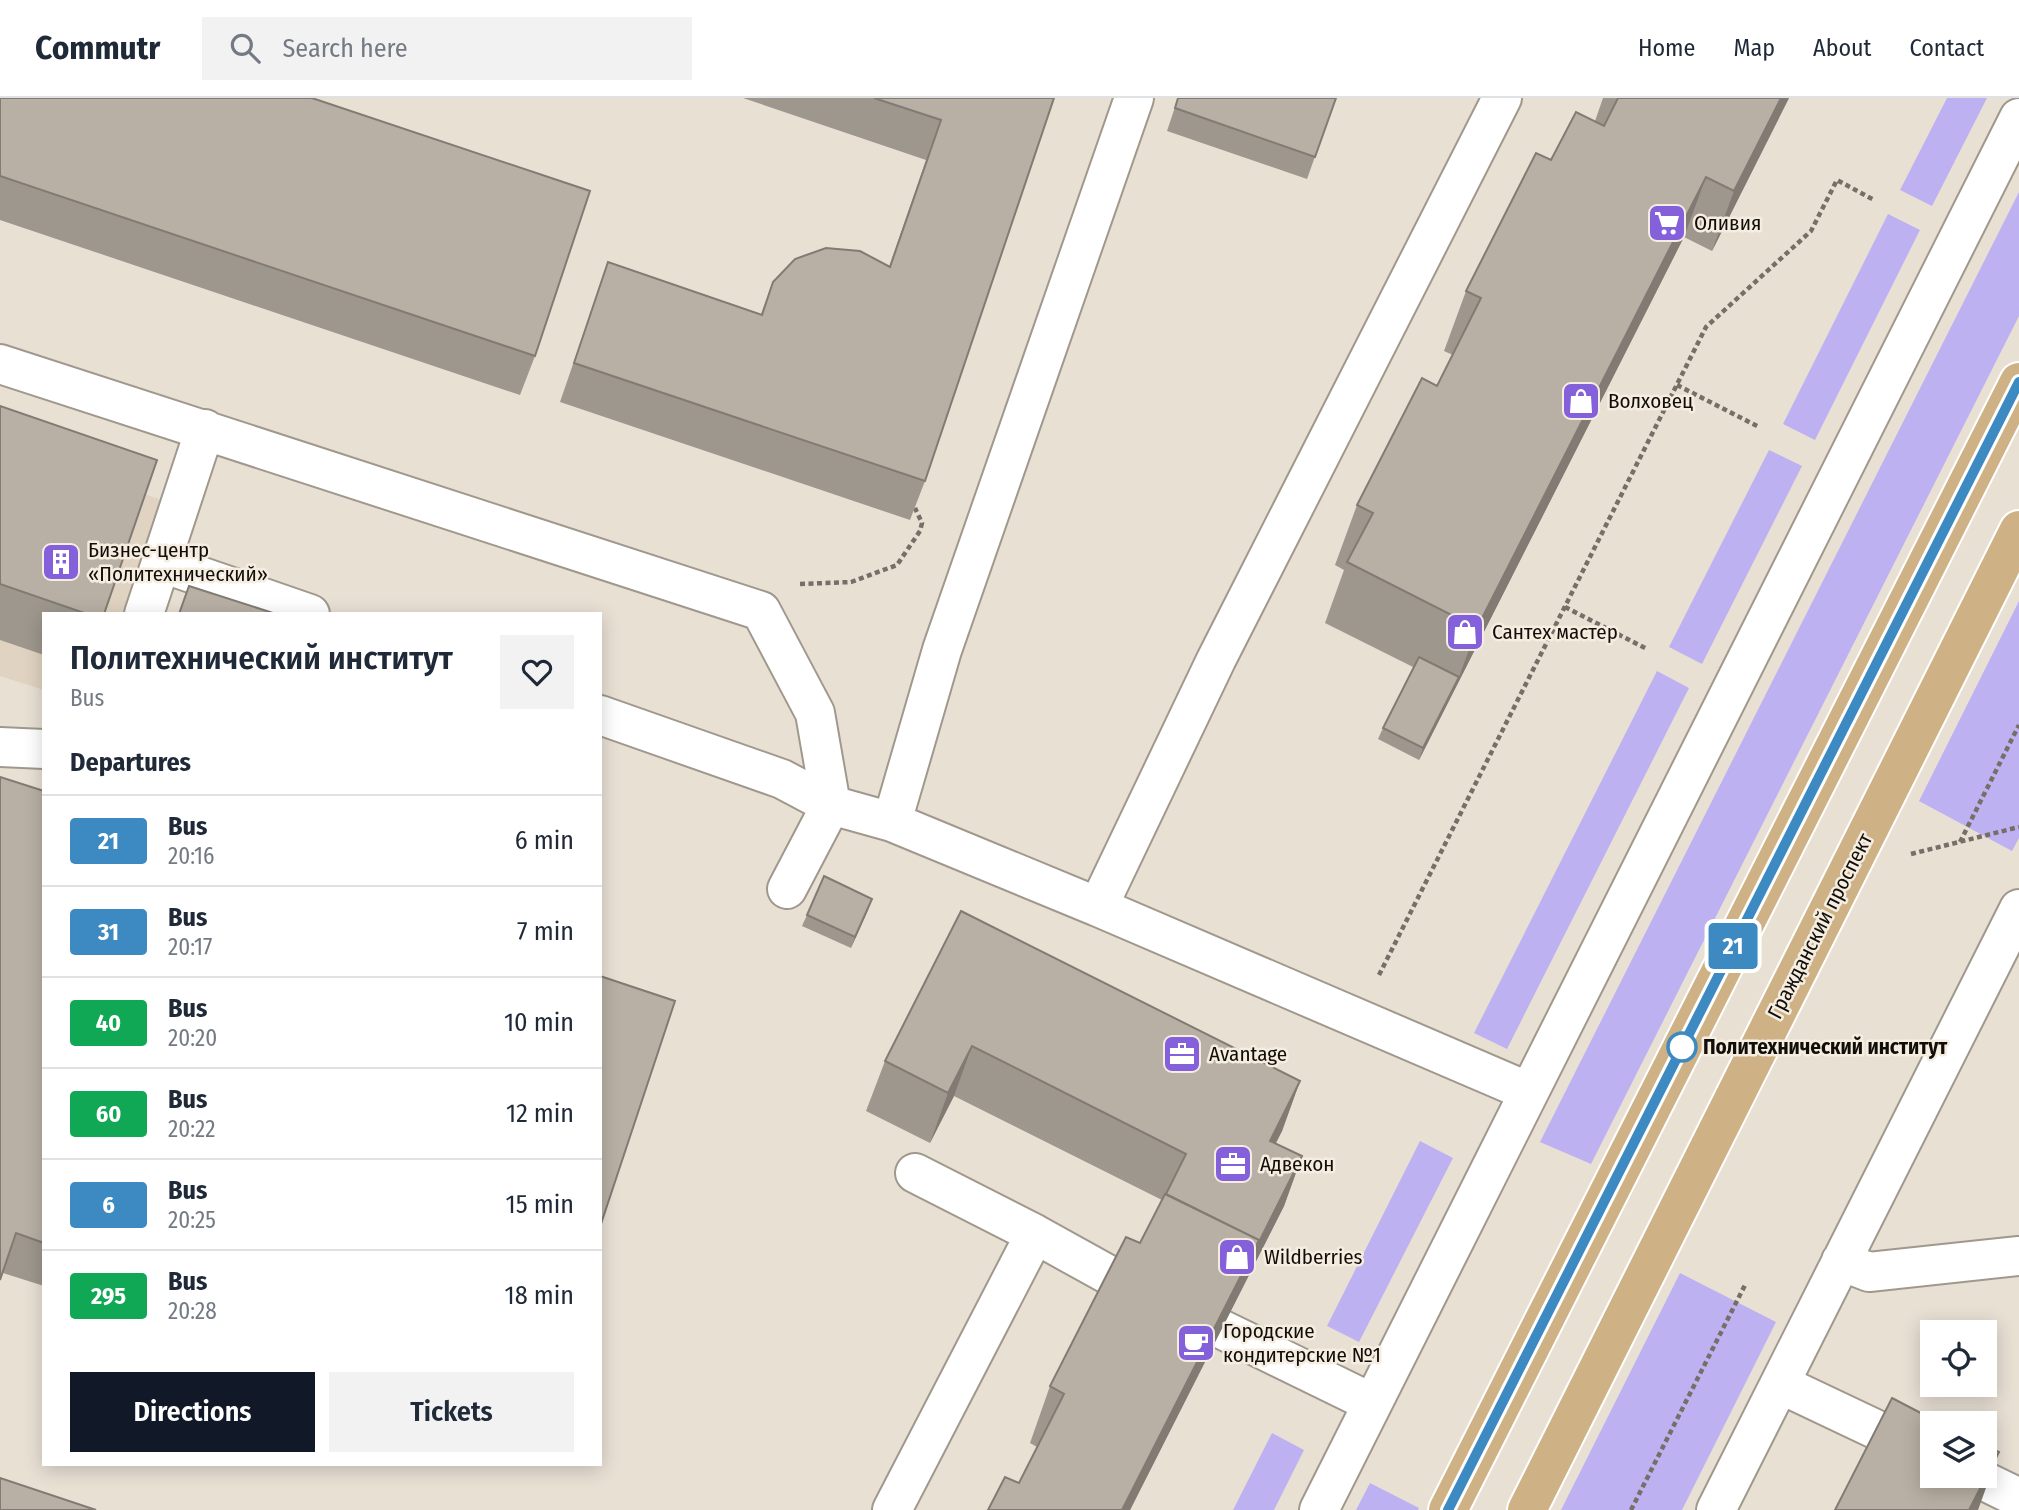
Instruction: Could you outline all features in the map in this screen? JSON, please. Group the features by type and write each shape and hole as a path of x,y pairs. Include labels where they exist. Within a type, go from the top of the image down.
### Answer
{"main road":[{"path":"1448,1510 2019,382"},
{"name":"Гражданский проспект","path":"1527,1510 2019,530"}],"street":[{"path":"892,821 942,650 1134,98"},
{"path":"1098,907 1216,660 1502,98"},
{"path":"1319,1510 1527,1091 2019,118"},
{"path":"0,364 761,611 815,713 831,805 787,889"},
{"path":"145,612 205,429"},
{"path":"162,563 304,612"},
{"path":"602,716 782,779 831,805 892,821 1527,1091"},
{"path":"0,747 42,749"},
{"path":"1716,1510 2019,909"},
{"path":"915,1174 1035,1234 1127,1285"},
{"path":"892,1510 1035,1234"},
{"path":"1841,1261 1869,1272 2019,1256"},
{"path":"1221,1329 1372,1403"},
{"path":"1780,1384 1920,1450"},
{"path":"1997,1487 2019,1498"}],"path":[{"path":"1358,1017 1706,327 1811,232 1837,180 1874,200"},
{"path":"1677,386 1759,427"},
{"path":"796,584 850,583 897,565 920,531 922,523 915,508"},
{"path":"1565,607 1647,649"},
{"path":"1960,842 2019,724"},
{"path":"1902,856 2019,827"},
{"path":"1631,1510 1745,1285"}],"shaded area":[{"path":"1947,98 1987,98 1932,206 1900,190"},
{"path":"2019,192 2019,316 1591,1164 1540,1142"},
{"path":"1888,214 1920,230 1815,440 1783,424"},
{"name":"Бизнес-центр «Политехнический»","path":"0,445 162,500 126,612 42,612 42,689 0,676"},
{"path":"1769,450 1802,466 1702,664 1669,647"},
{"path":"2019,601 2019,838 2012,851 1919,801"},
{"path":"1657,671 1689,688 1507,1049 1474,1033"},
{"path":"1420,1141 1453,1158 1359,1342 1327,1326"},
{"path":"1680,1273 1776,1322 1682,1510 1561,1510"},
{"path":"1272,1433 1304,1450 1274,1510 1233,1510"},
{"path":"1370,1483 1419,1508 1418,1510 1356,1510"}],"building":[{"path":"0,98 312,98 590,191 535,356 0,176"},
{"path":"874,98 1054,98 925,481 574,363 608,262 762,315 773,282 795,259 826,248 860,251 890,267 941,120"},
{"path":"1178,98 1336,98 1315,157 1175,108"},
{"path":"1618,98 1781,98 1734,191 1706,177 1477,628 1347,562 1373,513 1357,505 1422,378 1437,386 1481,298 1466,291 1536,153 1551,160 1576,112 1604,126"},
{"name":"Бизнес-центр «Политехнический»","path":"0,406 157,460 105,612 81,612 0,584"},
{"path":"189,586 270,612 180,612"},
{"path":"1419,657 1459,677 1423,748 1383,728"},
{"path":"0,777 42,790 42,1242 16,1233 0,1280"},
{"path":"824,876 872,899 855,937 807,915"},
{"path":"961,911 1300,1081 1270,1141 1302,1156 1256,1248 1259,1240 1166,1194 1186,1154 972,1046 948,1093 885,1061"},
{"path":"602,977 675,1001 602,1221"},
{"path":"1165,1194 1259,1240 1122,1510 988,1510 1005,1477 1019,1483 1064,1394 1050,1386 1126,1237 1140,1243"},
{"path":"1892,1398 1920,1413 1920,1488 1980,1488 1969,1510 1835,1510"},
{"path":"0,1478 96,1510 0,1510"}],"bus line":[{"name":"21","path":"1448,1510 2019,382"}],"place":[{"name":"Оливия","path":"1667,223"},
{"name":"Волховец","path":"1581,401"},
{"name":"Бизнес-центр «Политехнический»","path":"61,562"},
{"name":"Сантех мастер","path":"1465,632"},
{"name":"Политехнический институт","path":"1682,1047"},
{"name":"Avantage","path":"1182,1054"},
{"name":"Адвекон","path":"1233,1164"},
{"name":"Wildberries","path":"1237,1257"},
{"name":"Городские кондитерские №1","path":"1196,1343"}]}
